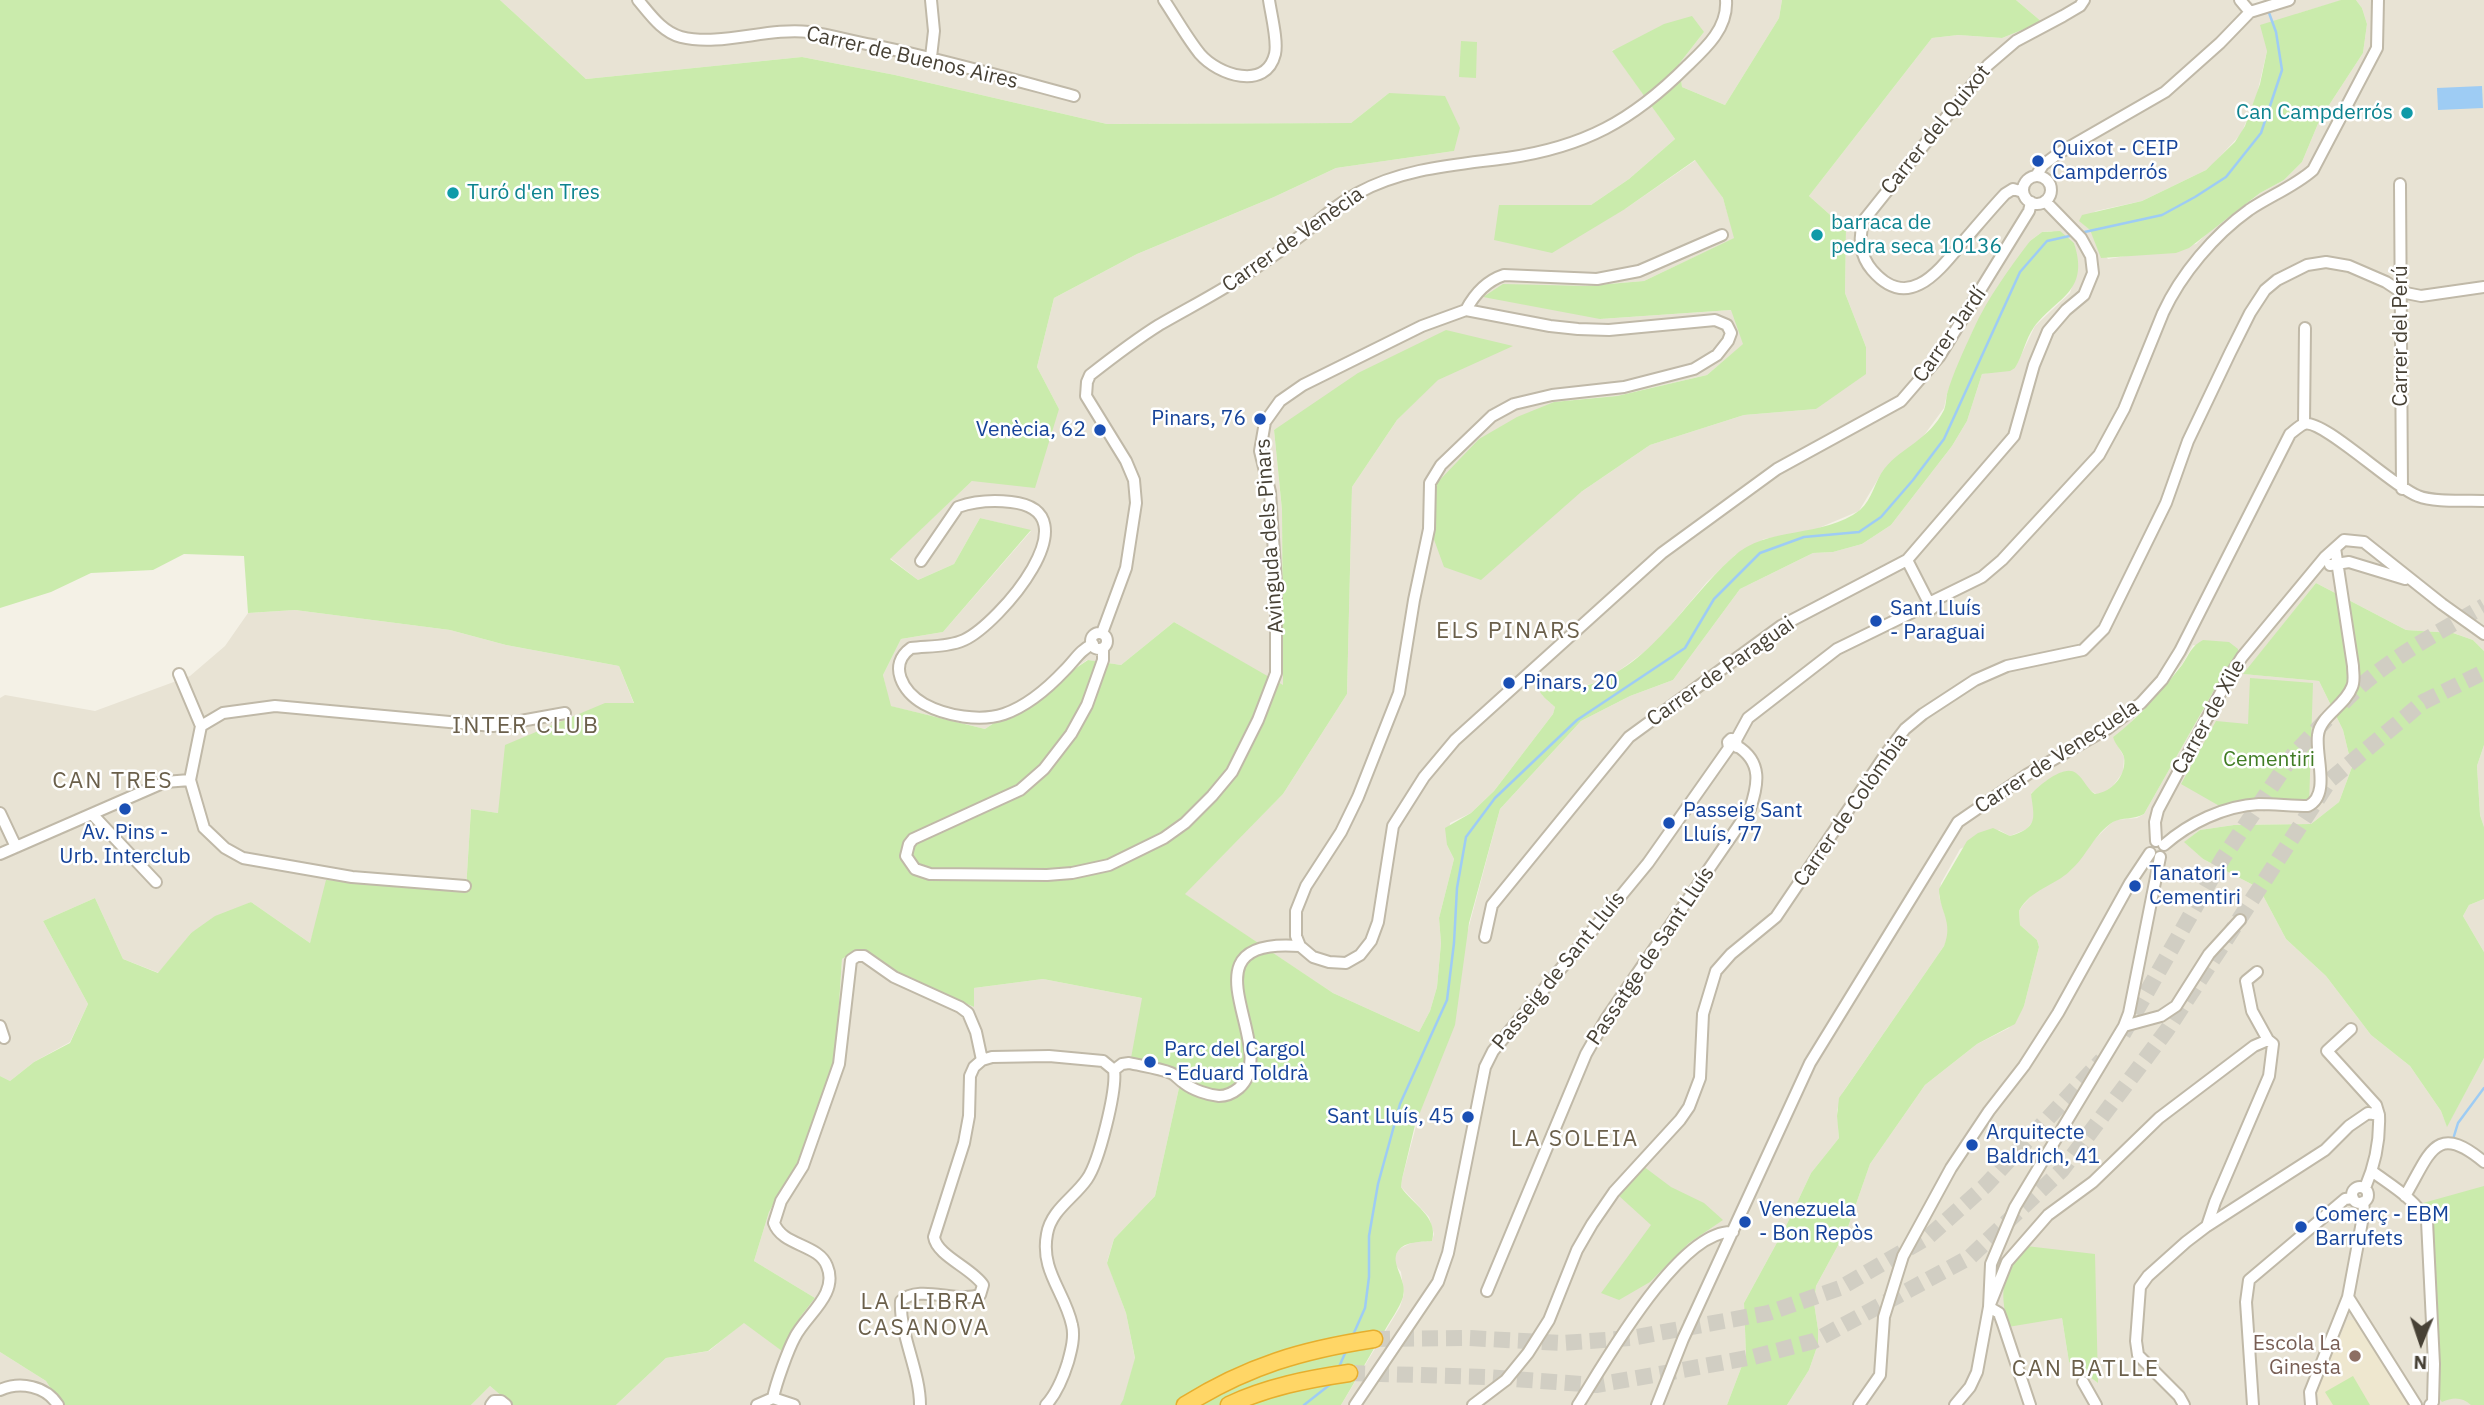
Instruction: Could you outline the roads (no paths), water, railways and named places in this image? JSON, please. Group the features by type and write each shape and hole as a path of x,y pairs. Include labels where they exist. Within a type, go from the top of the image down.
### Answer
{"highway":[{"path":"1185,1405 1229,1380 1280,1358 1374,1339"},
{"path":"1228,1405 1303,1380 1349,1373"}],"street":[{"name":"Carrer de Buenos Aires","path":"638,0 658,24 684,38 712,39 783,31 809,32 931,57 1074,96"},
{"path":"931,57 934,31 932,0"},
{"path":"1164,0 1200,54 1214,67 1244,76 1265,71 1273,61 1276,51 1269,0"},
{"name":"Carrer de Venècia","path":"1098,646 1107,639 1102,634 1126,568 1136,503 1134,480 1126,461 1086,396 1090,374 1157,326 1248,274 1334,207 1358,192 1390,178 1427,168 1510,158 1561,146 1592,136 1622,121 1673,80 1707,47 1721,27 1726,0"},
{"name":"Carrer del Quixot","path":"2023,191 2013,189 2004,194 1937,274 1917,286 1907,288 1887,284 1868,265 1862,253 1860,234 1864,220 1988,65 2015,41 2080,6 2084,0"},
{"path":"2240,0 2249,12"},
{"path":"2036,176 2049,184 2050,194 2040,204 2031,202 2023,191 2028,180 2036,176 2043,166 2059,153 2165,92 2220,43 2249,12 2289,0"},
{"name":"Passeig de Sant Lluís","path":"1355,1405 1438,1282 1448,1253 1485,1067 1493,1051 1648,863 1734,745 1748,718 1837,649 1982,577 2002,561 2084,472 2113,432 2163,313 2172,294 2191,267 2248,211 2313,170 2378,48 2378,0"},
{"name":"Carrer del Perú","path":"2400,184 2402,489"},
{"name":"Carrer de Paraguai","path":"1485,937 1492,905 1629,737 1782,626 1907,560 2014,436 2034,365 2048,331 2066,310 2084,295 2093,273 2091,256 2077,234 2045,201"},
{"name":"Carrer Jardí","path":"1300,946 1312,957 1329,962 1346,963 1360,955 1371,941 1378,922 1392,826 1424,777 1455,740 1662,553 1777,468 1901,401 1939,357 2029,211 2031,202"},
{"path":"1114,1070 1129,1063 1172,1073 1186,1085 1219,1096 1236,1091 1244,1083 1249,1061 1238,988 1240,965 1245,957 1265,946 1300,946 1295,924 1301,897 1341,832 1358,797 1399,693 1429,529 1430,484 1441,465 1492,416 1514,404 1552,395 1624,387 1694,369 1717,355 1731,333 1727,326 1715,320 1609,330 1550,326 1465,310 1473,296 1490,280 1504,275 1597,279 1639,271 1722,235"},
{"name":"Carrer de Colòmbia","path":"1473,1405 1506,1380 1528,1353 1549,1320 1577,1250 1592,1224 1614,1192 1689,1107 1700,1078 1703,1014 1716,971 1731,954 1776,917 1905,729 1975,680 2007,666 2083,650 2104,629 2166,503 2188,441 2249,313 2265,290 2291,271 2326,262 2349,266 2386,282 2401,292 2421,296 2484,288"},
{"name":"Avinguda dels Pinars","path":"1098,646 1103,660 1087,705 1071,734 1045,769 1020,790 914,839 909,844 906,856 915,869 930,874 1047,875 1090,870 1127,858 1164,838 1199,810 1240,759 1276,673 1276,583 1270,492 1260,451 1263,430 1269,415 1280,401 1303,385 1422,326 1465,310"},
{"path":"2305,328 2304,424 2312,424 2331,433 2402,489 2422,498 2484,500"},
{"name":"Carrer de Veneçuela","path":"1657,1405 1683,1339 1810,1063 1958,822 2028,774 2106,729 2141,704 2162,680 2180,651 2290,434 2304,424"},
{"path":"921,561 958,507 967,504 979,501 1020,503 1034,509 1046,527 1044,546 1031,571 986,625 961,642 911,648 904,653 900,660 900,677 912,694 925,705 962,716 990,717 1005,713 1041,692 1082,649 1098,646"},
{"name":"Carrer de Xile","path":"2155,855 2165,852 2155,822 2158,810 2228,678 2272,619 2344,540 2364,542 2411,581 2484,634"},
{"path":"2160,843 2189,825 2227,810 2258,804 2308,806 2315,803 2319,788 2320,726 2344,703 2354,685 2334,548"},
{"path":"1907,560 1928,602"},
{"name":"Carrer de Xile","path":"2314,572 2349,562 2411,581"},
{"path":"179,674 201,726 190,780 204,828 225,848 243,858 352,877 464,886"},
{"path":"201,726 223,713 275,706 493,726 565,713"},
{"name":"Passatge de Sant Lluís","path":"1487,1292 1586,1054 1606,1019 1750,809 1757,787 1756,769 1752,759 1734,745"},
{"path":"0,854 165,782 190,780"},
{"path":"0,813 16,847"},
{"path":"92,814 156,882"},
{"path":"1955,1405 1970,1387 1977,1372 1989,1307 1991,1264 2015,1207 2124,1026 2129,1013 2155,855"},
{"path":"1859,1405 1880,1375 1884,1317 1903,1256 1951,1168 1989,1111 2024,1066 2058,1013 2130,883 2155,855"},
{"path":"2124,1026 2161,1016 2176,1006 2209,954 2240,920"},
{"path":"773,1398 793,1339 820,1304 829,1283 824,1260 782,1234 774,1223 781,1201 803,1166 839,1064 851,960 864,956 910,986 960,1007 971,1018 982,1060"},
{"path":"2207,1226 2269,1076 2273,1044 2252,1011 2246,981 2257,972"},
{"path":"0,1026 4,1038"},
{"path":"2253,1405 2245,1303 2249,1280 2345,1199 2358,1200 2368,1197 2365,1188 2372,1172 2379,1115 2376,1105 2327,1051 2351,1029"},
{"path":"1989,1307 2007,1262 2048,1215 2093,1182 2159,1118 2254,1046 2269,1040"},
{"path":"920,1405 901,1301 914,1294 965,1298 980,1295 982,1292 983,1285 977,1276 939,1248 934,1237 964,1143 969,1116 970,1076 974,1067 982,1060 1006,1055 1103,1061 1114,1070"},
{"path":"1046,1405 1058,1390 1064,1376 1073,1328 1051,1276 1045,1247 1047,1234 1050,1222 1092,1170 1114,1087 1114,1070"},
{"path":"2184,1405 2179,1396 2137,1355 2140,1287 2148,1276 2207,1226 2325,1150 2349,1126 2368,1113 2379,1115"},
{"path":"2405,1196 2430,1154 2440,1144 2458,1143 2484,1162"},
{"path":"2372,1172 2405,1196 2427,1221 2434,1364 2433,1402 2430,1405"},
{"path":"2311,1405 2310,1391 2348,1297 2364,1211 2358,1200"},
{"path":"1578,1405 1628,1325 1678,1262 1712,1236 1725,1231 1733,1232"},
{"path":"2348,1297 2416,1405"},
{"path":"1989,1307 1999,1313 2030,1405"},
{"path":"2083,1382 2096,1405"},
{"path":"0,1390 10,1385 39,1388 52,1395 58,1405"},
{"path":"757,1405 773,1398 793,1405"},
{"path":"491,1405 494,1401 501,1401 506,1405"}],"water":[{"path":"2482,86 2483,108 2438,110 2437,88"}],"waterway":[{"path":"2080,233 2162,215 2226,177 2261,133 2282,70 2276,32 2268,10"},
{"path":"1353,1335 1365,1308 1369,1277 1369,1236 1378,1184 1400,1104 1447,1000 1457,888 1466,837 1495,798 1577,720 1685,648 1714,599 1760,553 1804,537 1859,532 1881,517 1944,439 2020,272 2047,241 2074,235"},
{"path":"2454,1136 2458,1123 2484,1088"},
{"path":"1339,1367 1346,1351"},
{"path":"1304,1405 1332,1383"}],"tunnel":[{"path":"2343,703 2392,661 2484,606"},
{"path":"1349,1373 1487,1377 1596,1385 1753,1357 1814,1341 1970,1257 2062,1170 2167,1030 2330,780 2423,702 2484,672"},
{"path":"2123,1034 2223,858 2293,755 2327,719"},
{"path":"1374,1339 1468,1338 1563,1343 1631,1338 1768,1313 1840,1288 1928,1237 1985,1186 2102,1060"}],"place":[{"name":"Can Campderrós","path":"2407,113"},
{"name":"Quixot - CEIP Campderrós","path":"2038,161"},
{"name":"Turó d'en Tres","path":"453,193"},
{"name":"barraca de pedra seca 10136","path":"1817,235"},
{"name":"Pinars, 76","path":"1260,419"},
{"name":"Venècia, 62","path":"1100,430"},
{"name":"Sant Lluís - Paraguai","path":"1876,621"},
{"name":"Pinars, 20","path":"1509,683"},
{"name":"Av. Pins - Urb. Interclub","path":"125,809"},
{"name":"Passeig Sant Lluís, 77","path":"1669,823"},
{"name":"Tanatori - Cementiri","path":"2135,886"},
{"name":"Parc del Cargol - Eduard Toldrà","path":"1150,1062"},
{"name":"Sant Lluís, 45","path":"1468,1117"},
{"name":"Arquitecte Baldrich, 41","path":"1972,1145"},
{"name":"Venezuela - Bon Repòs","path":"1745,1222"},
{"name":"Comerç - EBM Barrufets","path":"2301,1227"},
{"name":"Escola La Ginesta","path":"2355,1356"}],"district":[{"name":"ELS PINARS","path":"1509,631"},
{"name":"INTER CLUB","path":"526,726"},
{"name":"CAN TRES","path":"113,781"},
{"name":"LA SOLEIA","path":"1575,1139"},
{"name":"LA LLIBRA CASANOVA","path":"924,1315"},
{"name":"CAN BATLLE","path":"2086,1369"}],"park label":[{"name":"Cementiri","path":"2269,760"}]}
